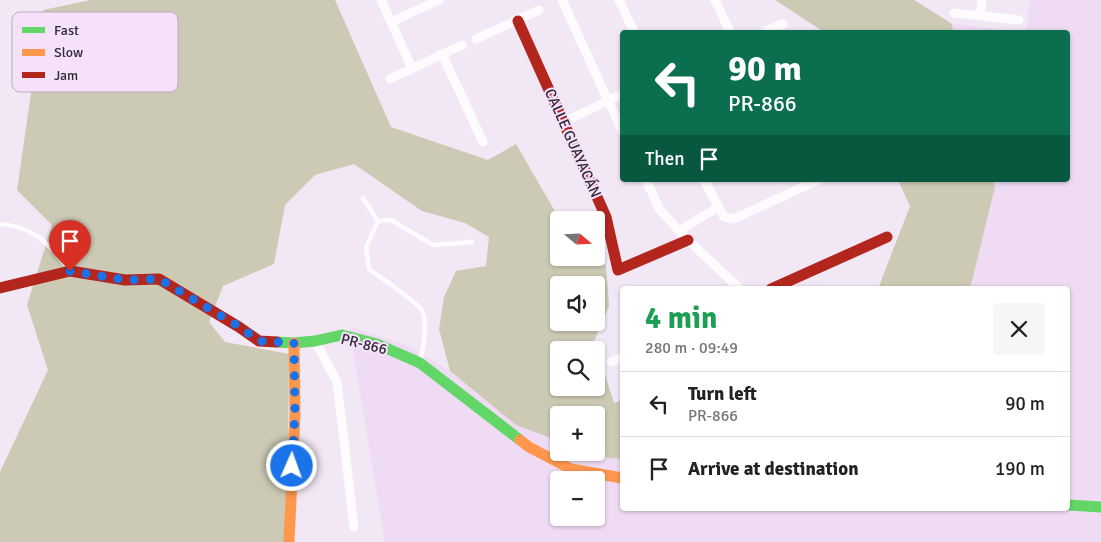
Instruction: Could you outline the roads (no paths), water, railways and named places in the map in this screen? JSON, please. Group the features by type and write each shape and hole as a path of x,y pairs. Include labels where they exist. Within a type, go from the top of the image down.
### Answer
{"street":[{"path":"381,0 412,68"},
{"path":"391,22 439,0"},
{"path":"562,0 620,127"},
{"path":"619,0 633,30"},
{"path":"715,0 729,30"},
{"path":"980,15 982,0"},
{"path":"476,39 539,10"},
{"path":"954,13 1019,20"},
{"name":"CALLE GUAYACÁN","path":"518,21 606,218 618,270 688,240"},
{"path":"768,30 782,24"},
{"path":"390,79 462,45"},
{"path":"442,54 483,142"},
{"path":"564,122 620,95"},
{"path":"647,182 660,210 688,240 737,286"},
{"path":"705,182 724,217 734,219 814,182"},
{"path":"679,231 718,207"},
{"path":"778,286 887,237"},
{"name":"PR-866","path":"0,288 70,271 125,280 159,279 240,327 259,341 294,343 342,335 377,344 420,363 530,446 571,468 620,478"},
{"path":"315,341 337,382 354,527"},
{"path":"289,542 295,414 294,343"},
{"path":"610,362 620,358"},
{"path":"1070,505 1101,507"}],"lane":[{"path":"363,198 378,221"},
{"path":"378,221 391,220 433,246 472,242"},
{"path":"378,221 366,247 368,269 415,303 422,311 425,337 420,363"},
{"path":"0,224 14,225 32,232 50,245 70,271"}]}
